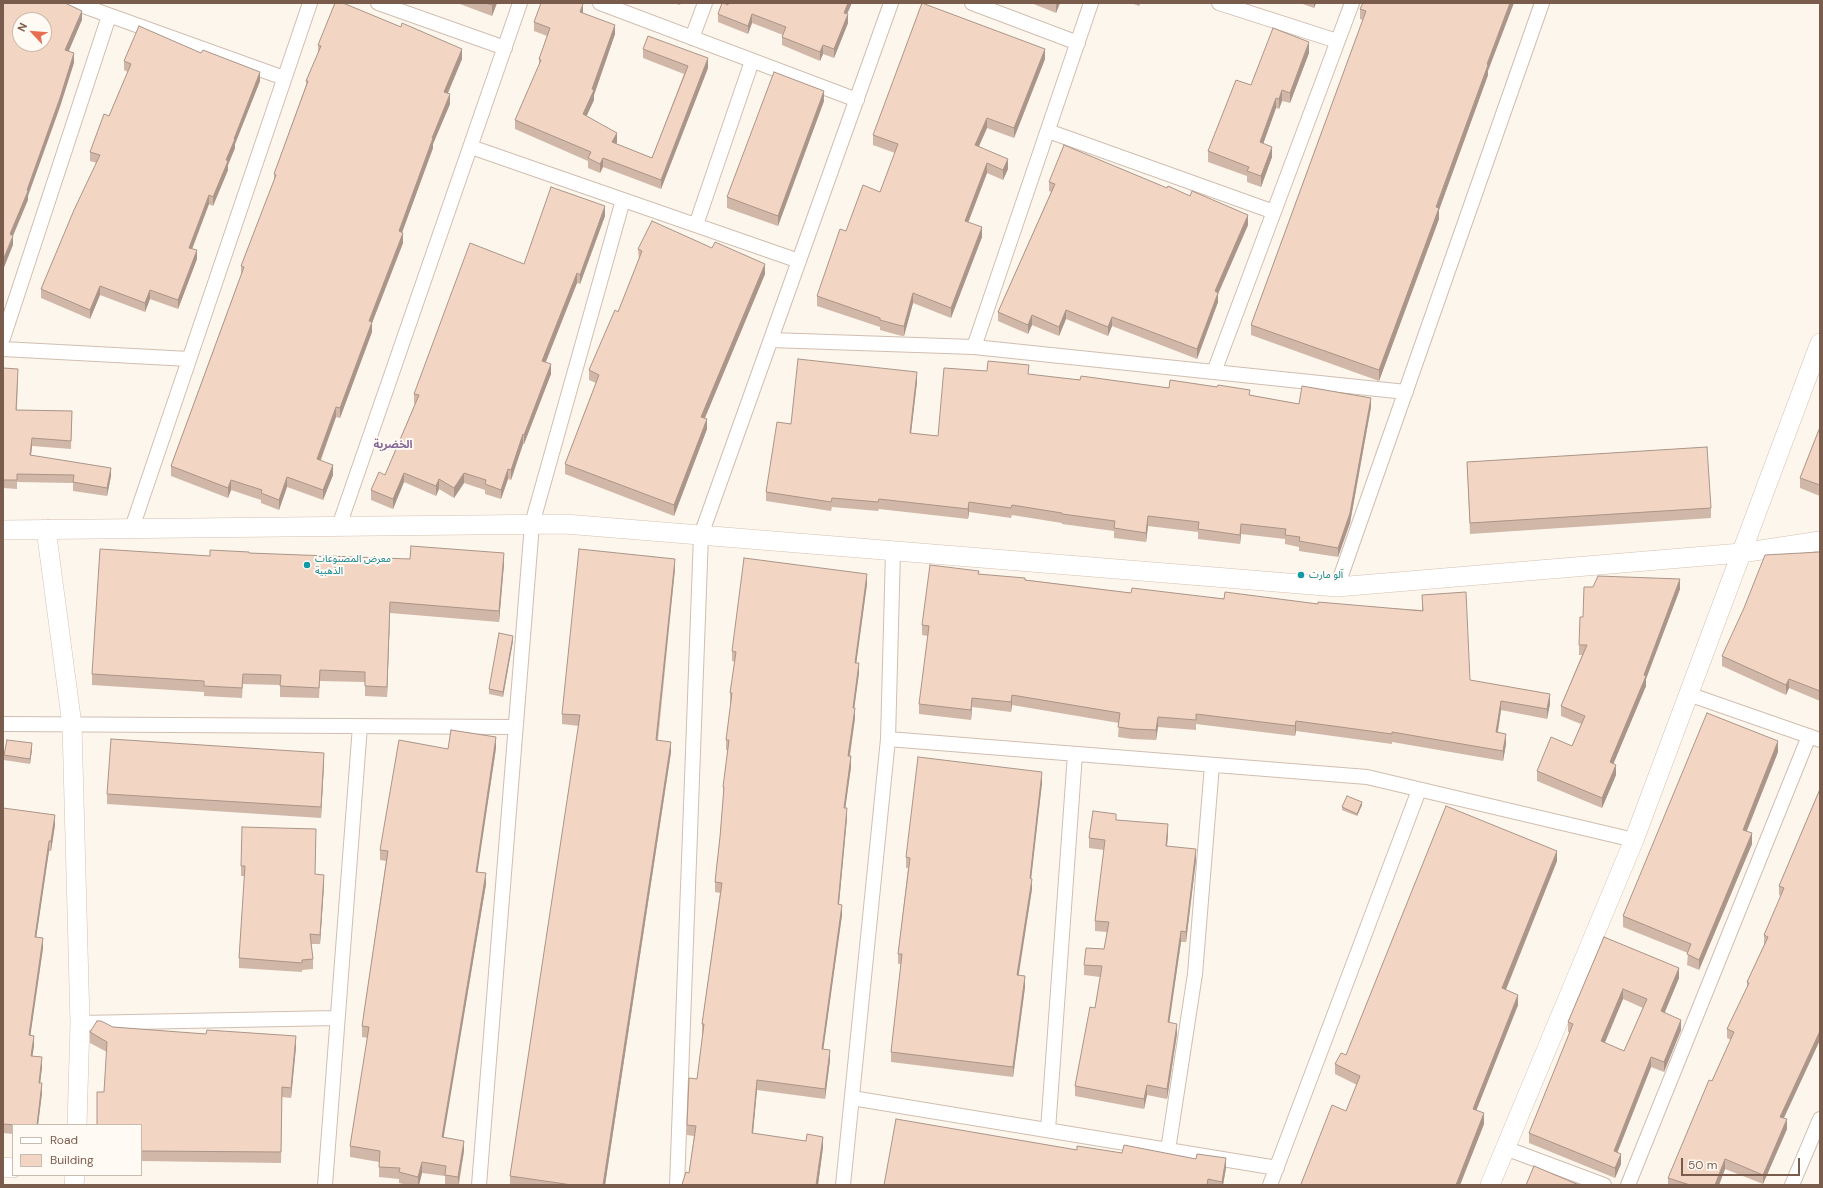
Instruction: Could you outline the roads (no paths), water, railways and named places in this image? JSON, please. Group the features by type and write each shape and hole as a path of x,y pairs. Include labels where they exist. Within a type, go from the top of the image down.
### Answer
{"street":[{"path":"75,3 284,78"},
{"path":"132,528 310,3"},
{"path":"378,3 505,48"},
{"path":"339,526 520,3"},
{"path":"600,3 857,100"},
{"path":"692,38 705,3"},
{"path":"677,1185 701,535 892,3"},
{"path":"972,3 1078,43"},
{"path":"974,347 1091,3"},
{"path":"1219,3 1337,41"},
{"path":"1214,372 1352,3"},
{"path":"1337,587 1542,3"},
{"path":"3,338 109,16"},
{"path":"696,225 752,61"},
{"path":"1048,131 1274,212"},
{"path":"471,146 799,261"},
{"path":"479,1185 532,524 624,200"},
{"path":"771,340 974,347 1406,392"},
{"path":"1490,1185 1634,840 1820,343"},
{"path":"3,349 189,359"},
{"path":"3,530 565,524 1337,587 1741,554 1820,541"},
{"path":"46,529 72,725 80,1023 77,1124"},
{"path":"843,1185 888,739 893,551"},
{"path":"1628,1185 1814,738 1688,694"},
{"path":"3,724 516,727"},
{"path":"324,1185 360,726"},
{"path":"888,739 1366,777 1634,840"},
{"path":"1048,1130 1075,754"},
{"path":"1168,1150 1195,974 1212,765"},
{"path":"1270,1185 1420,790"},
{"path":"80,1023 338,1018"},
{"path":"852,1098 1277,1168"},
{"path":"1792,1185 1820,1119"},
{"path":"1505,1148 1604,1185"}],"place":[{"name":"معرض المصنوعات الذهبية","path":"307,565"},
{"name":"آلو مارت","path":"1301,575"}],"district":[{"name":"الخضرية","path":"393,445"}]}
